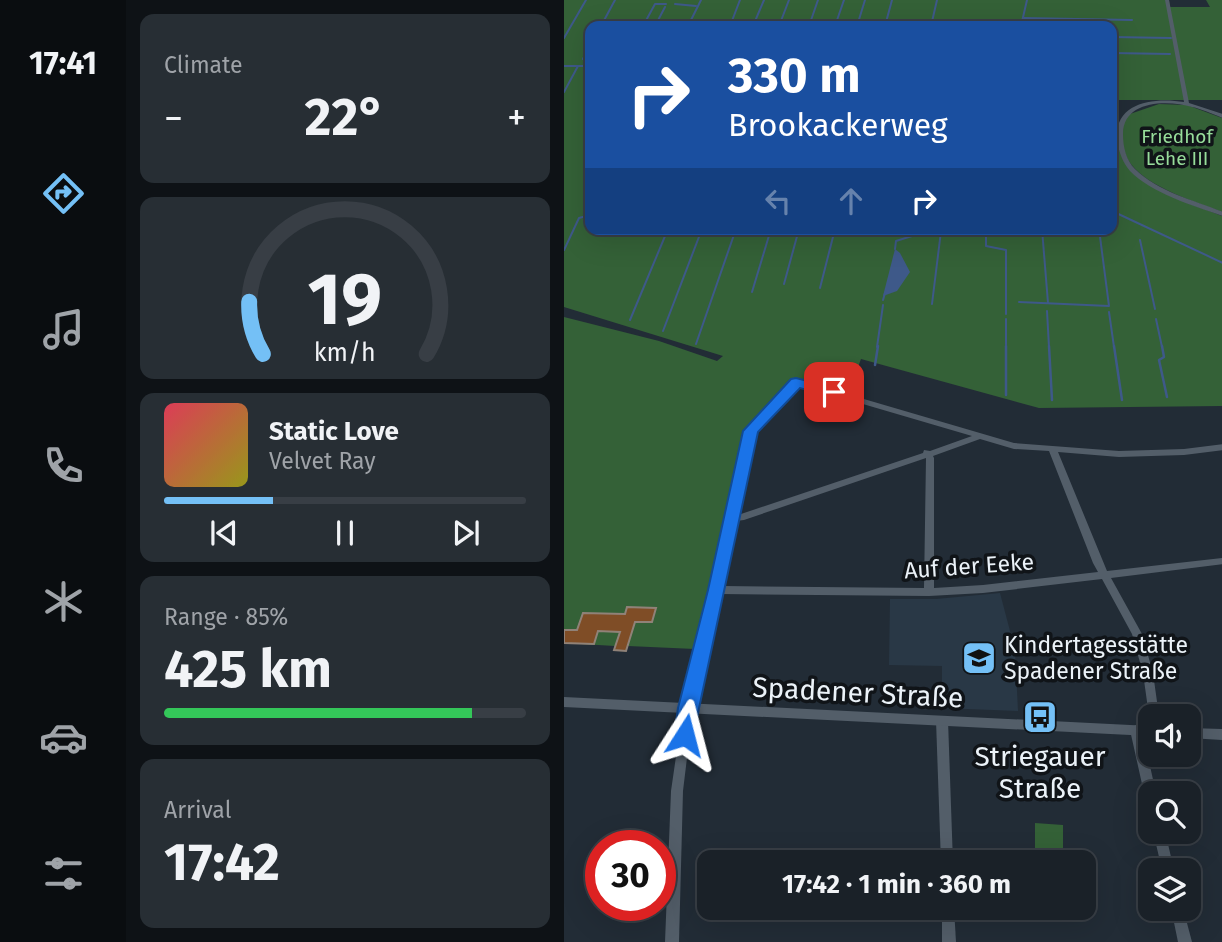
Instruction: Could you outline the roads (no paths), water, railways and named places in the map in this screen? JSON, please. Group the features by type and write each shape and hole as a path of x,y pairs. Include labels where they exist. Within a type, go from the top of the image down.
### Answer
{"street":[{"path":"1167,0 1187,104"},
{"path":"1223,116 1187,104 1153,104 1128,111 1118,125 1122,151 1134,171 1158,187 1223,214"},
{"path":"672,942 677,791 688,708 717,590 751,431 796,382 1014,446 1119,454 1185,452 1223,447"},
{"path":"732,518 741,518 977,437"},
{"path":"1053,451 1098,563 1137,634 1148,673 1152,704"},
{"path":"927,452 930,458 929,592"},
{"name":"Auf der Eeke","path":"717,590 929,592 983,589 1223,561"},
{"name":"Spadener Straße","path":"564,702 1136,730"},
{"path":"942,720 947,850"},
{"path":"1136,730 1147,781"},
{"path":"1201,733 1223,734"},
{"path":"948,920 949,942"},
{"path":"1180,921 1185,942"}],"water":[{"path":"895,249 910,272 897,291 883,296"}],"waterway":[{"path":"564,38 586,0"},
{"path":"604,21 615,0"},
{"path":"690,21 701,0"},
{"path":"732,21 740,0"},
{"path":"755,21 764,0"},
{"path":"781,21 789,0"},
{"path":"811,21 818,0"},
{"path":"837,21 844,0"},
{"path":"859,21 865,0"},
{"path":"886,21 892,0"},
{"path":"932,21 937,0"},
{"path":"1022,21 1027,0"},
{"path":"646,21 655,4 666,4"},
{"path":"675,4 696,6"},
{"path":"658,21 665,7"},
{"path":"1023,18 1132,20"},
{"path":"1117,37 1171,38"},
{"path":"1117,53 1170,54"},
{"path":"583,59 585,55"},
{"path":"564,66 578,66"},
{"path":"564,92 578,66"},
{"path":"578,66 585,66"},
{"path":"1117,213 1223,263"},
{"path":"564,250 579,218 585,216"},
{"path":"630,320 665,235"},
{"path":"663,331 700,235"},
{"path":"696,344 734,235"},
{"path":"752,292 769,235"},
{"path":"784,284 797,235"},
{"path":"820,288 833,235"},
{"path":"895,249 896,241 915,235"},
{"path":"932,304 941,235"},
{"path":"986,235 986,246 1006,250 1006,314"},
{"path":"1042,235 1048,303"},
{"path":"1019,302 1109,306 1100,235"},
{"path":"1140,240 1155,309"},
{"path":"883,300 885,293"},
{"path":"877,347 883,305"},
{"path":"1047,311 1049,347"},
{"path":"1109,312 1114,347"},
{"path":"1006,319 1006,395"},
{"path":"1156,319 1162,347"},
{"path":"875,365 878,346"},
{"path":"1049,346 1052,400"},
{"path":"1114,346 1122,400"},
{"path":"1162,346 1164,357 1159,360 1167,397"}],"place":[{"name":"Kindertagesstätte Spadener Straße","path":"979,658"},
{"name":"Striegauer Straße","path":"1040,717"}],"park label":[{"name":"Friedhof Lehe III","path":"1177,147"}]}
